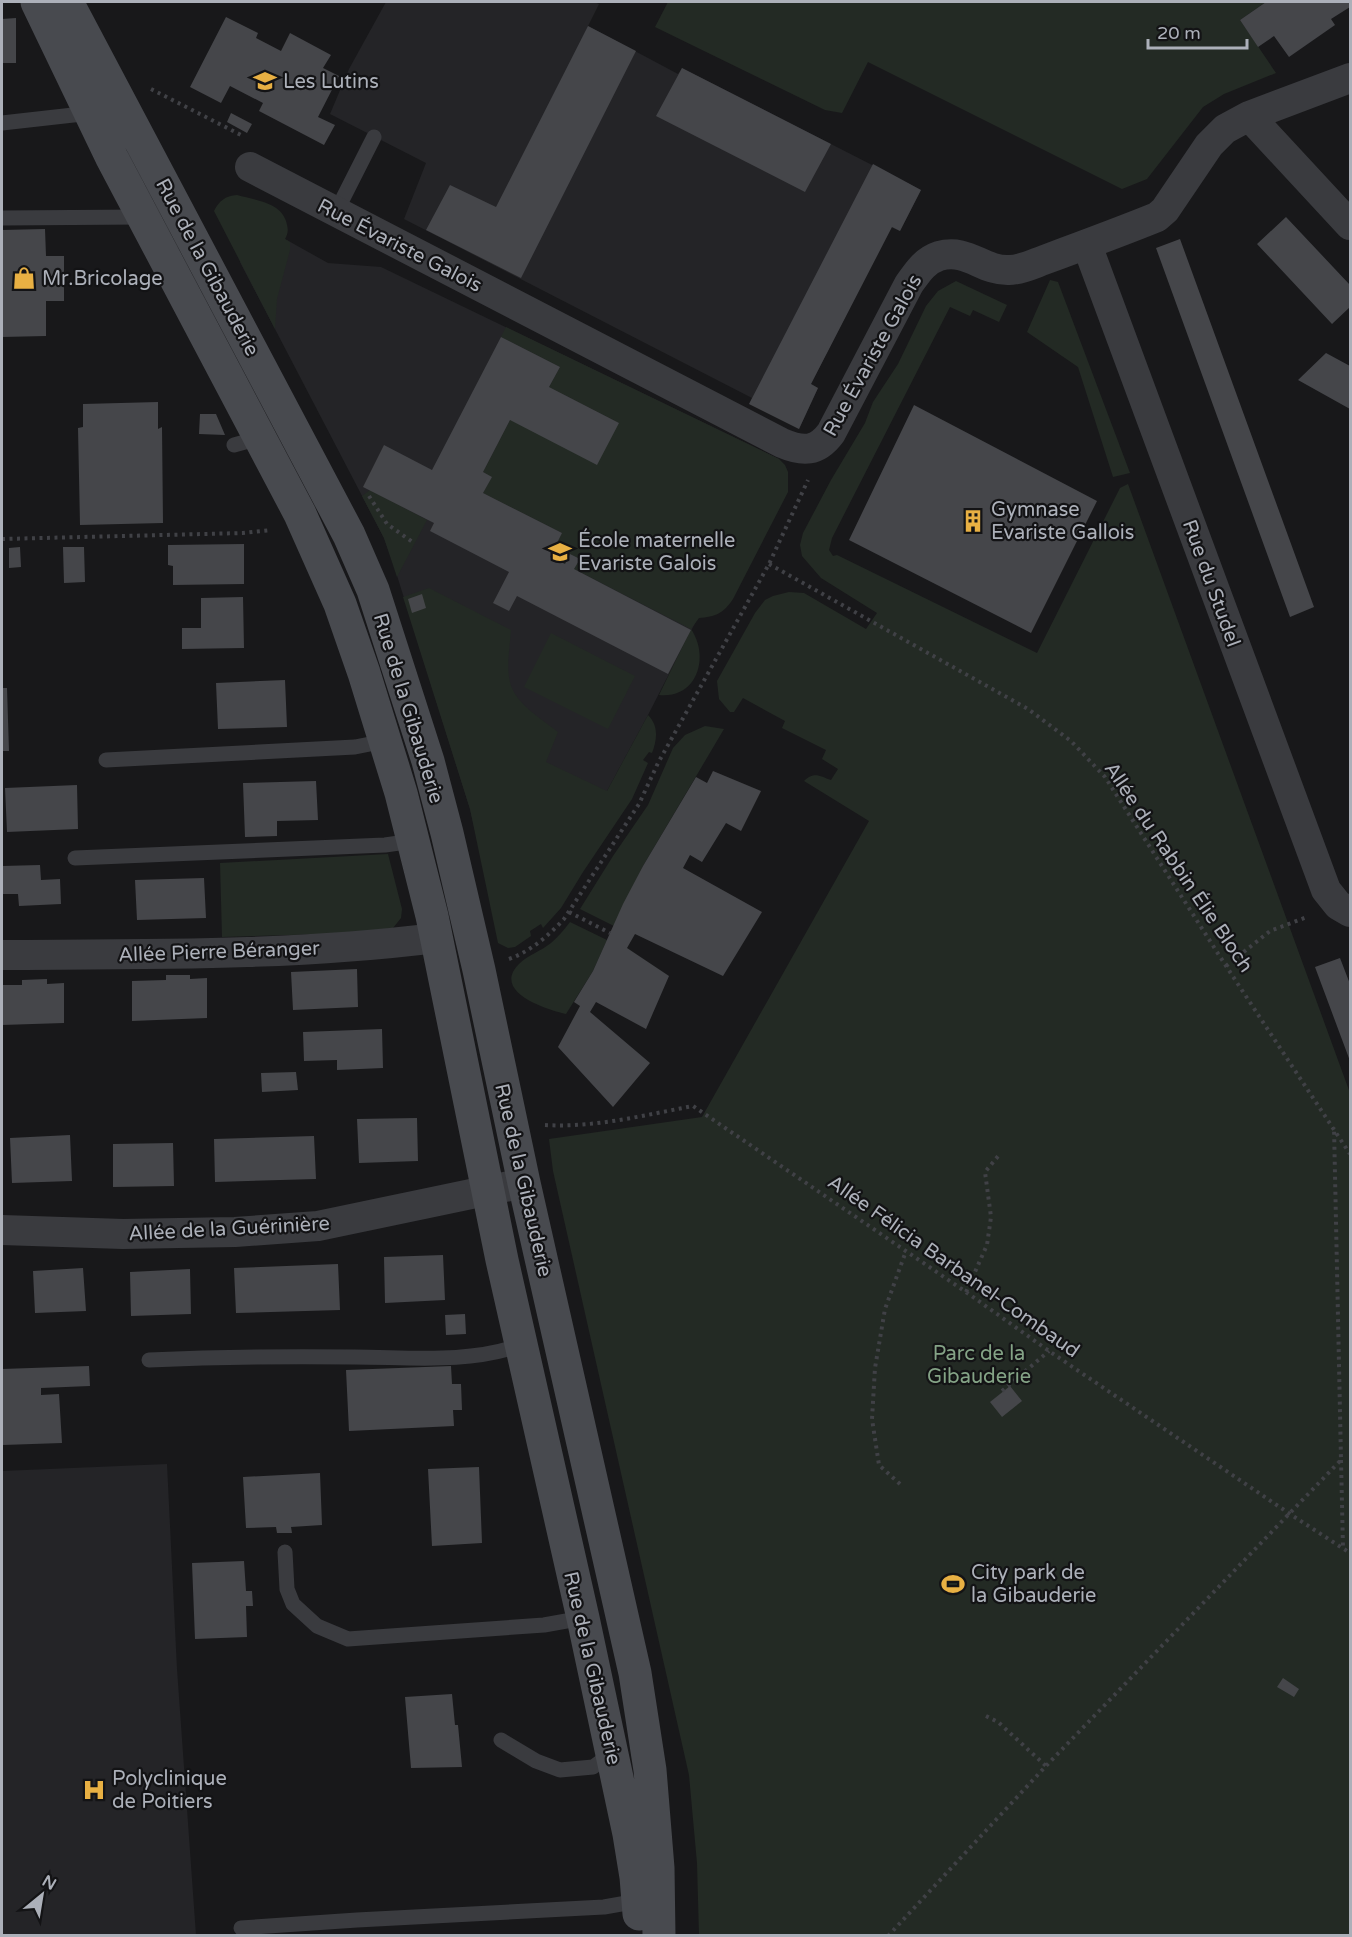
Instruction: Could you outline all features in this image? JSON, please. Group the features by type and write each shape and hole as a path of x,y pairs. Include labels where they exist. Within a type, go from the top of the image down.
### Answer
{"street":[{"name":"Rue de la Gibauderie","path":"37,2 144,218 247,441 304,523 340,604 364,673 413,841 436,938 487,1192 629,1834 641,1935"},
{"name":"Rue de la Gibauderie","path":"68,2 322,482 362,563 373,590 428,761 479,970 511,1126 635,1673 647,1739 658,1868 659,1935"},
{"name":"Rue Évariste Galois","path":"250,167 782,444 808,450 822,444 835,428 909,284 925,264 939,256 953,254 970,257 995,269 1013,270 1087,245 1157,217 1165,210 1217,136 1225,129 1250,116 1350,78"},
{"path":"1250,116 1350,225"},
{"name":"Rue du Studel","path":"1087,245 1326,890 1344,909"},
{"name":"Allée Pierre Béranger","path":"2,955 206,954 386,945 436,938"},
{"name":"Allée de la Guérinière","path":"2,1230 123,1234 235,1232 318,1226 524,1184"},
{"name":"Rue de la Gibauderie","path":"487,1192 505,1196 513,1207 526,1255 556,1395 570,1435 590,1473"}],"lane":[{"path":"2,123 91,113"},
{"path":"336,212 374,137"},
{"path":"2,218 144,218"},
{"path":"106,760 356,747 385,741"},
{"path":"75,858 374,846 413,841"},
{"path":"148,1360 228,1356 452,1357 499,1353 521,1345"},
{"path":"285,1552 287,1589 293,1604 317,1626 348,1639 544,1624 583,1618"},
{"path":"501,1740 536,1761 560,1770 593,1767 611,1749"},
{"path":"241,1928 604,1907 638,1901"}],"path":[{"path":"147,87 252,141 250,167"},
{"path":"479,970 513,958 552,932 568,912 639,804 658,763 769,564 806,486 811,464 808,450"},
{"path":"367,493 387,524 414,543"},
{"path":"2,539 243,533 304,523"},
{"name":"Allée du Rabbin Élie Bloch","path":"769,564 1028,709 1071,741 1105,777 1350,1154"},
{"path":"1226,966 1270,931 1344,909"},
{"path":"568,912 610,933"},
{"name":"Allée Félicia Barbanel-Combaud","path":"511,1126 608,1121 693,1106 1290,1514 1350,1552"},
{"path":"1334,1127 1343,1548"},
{"path":"966,1292 987,1245 991,1217 985,1172 999,1155"},
{"path":"900,1484 879,1465 872,1419 875,1368 885,1309 906,1251"},
{"path":"1002,1391 1050,1351"},
{"path":"888,1935 1046,1766 1341,1460"},
{"path":"986,1716 998,1722 1046,1766"}],"shaded area":[{"path":"386,2 594,2 599,4 588,26 678,74 682,68 921,190 900,231 891,227 811,384 818,388 799,429 749,404 752,398 404,219 426,163 330,114 349,69"},
{"name":"École maternelle Evariste Galois","path":"285,239 328,263 381,267 779,459 607,791 486,878 470,809 384,538 240,262"},
{"name":"Polyclinique de Poitiers","path":"167,1464 177,1669 196,1935 2,1935 2,1471"}],"green space":[{"path":"668,2 1266,2 1240,20 1276,73 1224,94 1203,107 1147,179 1122,189 868,62 842,113 825,110 655,27"},
{"path":"237,195 273,206 286,221 288,230 285,239 290,242 290,250 277,299 275,329 214,211 223,200"},
{"path":"1050,280 1058,282 1130,473 1113,477 1078,367 1027,332"},
{"name":"Parc de la Gibauderie","path":"956,281 1007,305 999,322 973,310 970,316 950,307 832,538 829,550 833,556 837,555 1037,653 1120,488 1128,484 1350,1093 1350,1935 699,1935 697,1863 689,1775 553,1171 549,1139 702,1117 869,821 804,781 814,775 831,780 838,769 822,759 826,750 782,728 785,721 743,698 734,712 730,712 719,699 717,681 755,613 765,600 773,596 789,592 804,593 866,629 877,613 821,578 802,556 800,545 803,533 865,423 873,402 898,364 926,306 938,291"},
{"path":"506,327 779,459 785,465 788,472 788,492 733,599 723,611 710,617 699,618 691,629 574,569 579,560 570,554 565,564 550,557 562,533 483,493 491,477 483,472 510,420 619,423 549,387 560,367 501,337"},
{"path":"370,490 427,520 397,577 384,538 362,496"},
{"path":"429,588 511,630 508,669 513,690 523,704 558,732 546,762 607,791 648,715 655,728 654,748 652,753 649,752 643,760 648,763 632,799 561,908 543,928 541,924 530,931 531,936 515,947 508,948 498,943 470,809 403,597"},
{"path":"691,629 697,640 699,652 696,674 683,690 659,695"},
{"path":"551,633 635,676 608,729 524,687"},
{"path":"705,726 724,729 643,866 614,926 580,909 648,805 673,748 685,735"},
{"path":"388,854 402,909 401,918 393,928 362,933 222,937 220,863"},
{"path":"570,922 607,940 593,971 566,1014 535,1004 525,998 512,983 512,974 519,964 554,941"}],"building":[{"path":"1266,2 1350,2 1350,7 1331,19 1335,25 1289,57 1274,36 1258,47 1240,20"},
{"name":"Les Lutins","path":"226,17 258,33 256,38 281,51 290,33 331,55 323,68 339,76 318,117 335,125 324,145 259,111 263,103 230,86 221,103 190,87"},
{"path":"16,18 16,63 2,63 2,19"},
{"path":"588,26 636,51 521,278 426,230 450,185 496,207"},
{"path":"682,68 831,144 805,192 656,116"},
{"path":"231,113 252,124 247,133 227,122"},
{"path":"873,164 921,190 900,231 892,227 811,384 818,388 799,429 749,404"},
{"path":"1286,217 1350,285 1350,307 1332,324 1257,244"},
{"name":"Mr.Bricolage","path":"45,229 46,256 64,256 64,301 46,301 46,336 2,337 2,230"},
{"path":"1180,239 1314,607 1290,617 1156,248"},
{"path":"501,337 560,367 549,387 619,423 597,465 510,420 483,472 492,477 483,493 562,533 550,557 565,564 570,554 580,559 574,569 691,630 668,674 517,596 509,611 493,603 509,572 430,531 434,523 363,487 384,445 432,470"},
{"path":"1326,353 1350,366 1350,409 1298,380"},
{"path":"158,402 158,429 162,427 163,523 80,525 78,428 83,427 83,404"},
{"name":"Gymnase Evariste Gallois","path":"914,405 1097,501 1031,633 849,540"},
{"path":"200,414 216,414 225,435 199,434"},
{"path":"244,544 244,584 173,585 173,566 168,565 168,545"},
{"path":"20,547 21,567 9,568 9,548"},
{"path":"63,547 84,547 85,582 64,583"},
{"path":"422,594 426,608 412,613 408,599"},
{"path":"243,597 244,648 182,649 182,628 201,628 201,598"},
{"path":"285,680 287,727 218,729 216,683"},
{"path":"2,688 7,688 9,751 2,751"},
{"path":"713,771 761,791 741,831 726,823 702,862 690,855 683,868 762,912 723,976 635,934 627,948 669,976 646,1029 596,1002 590,1012 650,1063 613,1107 558,1047 580,1006 574,1002 593,971 643,866 696,777 707,783"},
{"path":"316,781 318,820 277,821 277,836 245,837 243,783"},
{"path":"77,785 78,829 7,832 5,788"},
{"path":"40,865 41,880 60,879 61,904 19,906 18,894 2,894 2,866"},
{"path":"204,878 206,918 137,920 135,880"},
{"path":"1340,958 1350,984 1350,1061 1315,967"},
{"path":"357,969 358,1007 293,1010 291,972"},
{"path":"166,975 190,975 190,979 207,978 207,1018 132,1021 132,981 166,980"},
{"path":"47,979 47,984 64,983 64,1023 2,1025 2,985 22,985 22,980"},
{"path":"382,1029 383,1068 337,1070 337,1060 304,1061 303,1032"},
{"path":"296,1072 298,1090 262,1092 261,1073"},
{"path":"417,1118 418,1161 359,1163 357,1119"},
{"path":"70,1135 72,1181 12,1183 10,1138"},
{"path":"314,1136 316,1179 215,1182 214,1139"},
{"path":"173,1143 174,1186 113,1187 113,1144"},
{"path":"443,1255 445,1300 385,1303 384,1257"},
{"path":"338,1264 340,1310 236,1313 234,1268"},
{"path":"83,1268 86,1311 35,1313 33,1271"},
{"path":"190,1269 191,1314 131,1316 130,1272"},
{"path":"465,1314 466,1334 446,1335 445,1315"},
{"path":"89,1366 90,1386 41,1388 41,1395 59,1394 62,1443 3,1445 2,1369"},
{"path":"451,1366 452,1384 461,1384 462,1410 453,1410 454,1426 349,1431 346,1370"},
{"path":"1010,1386 1022,1401 1002,1417 990,1402"},
{"path":"479,1467 482,1543 432,1546 428,1469"},
{"path":"320,1473 322,1525 291,1527 292,1533 277,1533 276,1527 246,1528 243,1477"},
{"path":"244,1561 246,1591 252,1591 253,1606 246,1606 247,1637 195,1639 192,1563"},
{"path":"1283,1678 1299,1689 1294,1697 1277,1687"},
{"path":"452,1694 462,1767 411,1768 405,1697"}],"place":[{"name":"Les Lutins","path":"265,81"},
{"name":"Mr.Bricolage","path":"24,278"},
{"name":"Gymnase Evariste Gallois","path":"973,521"},
{"name":"École maternelle Evariste Galois","path":"560,552"},
{"name":"City park de la Gibauderie","path":"953,1584"},
{"name":"Polyclinique de Poitiers","path":"94,1790"}]}
